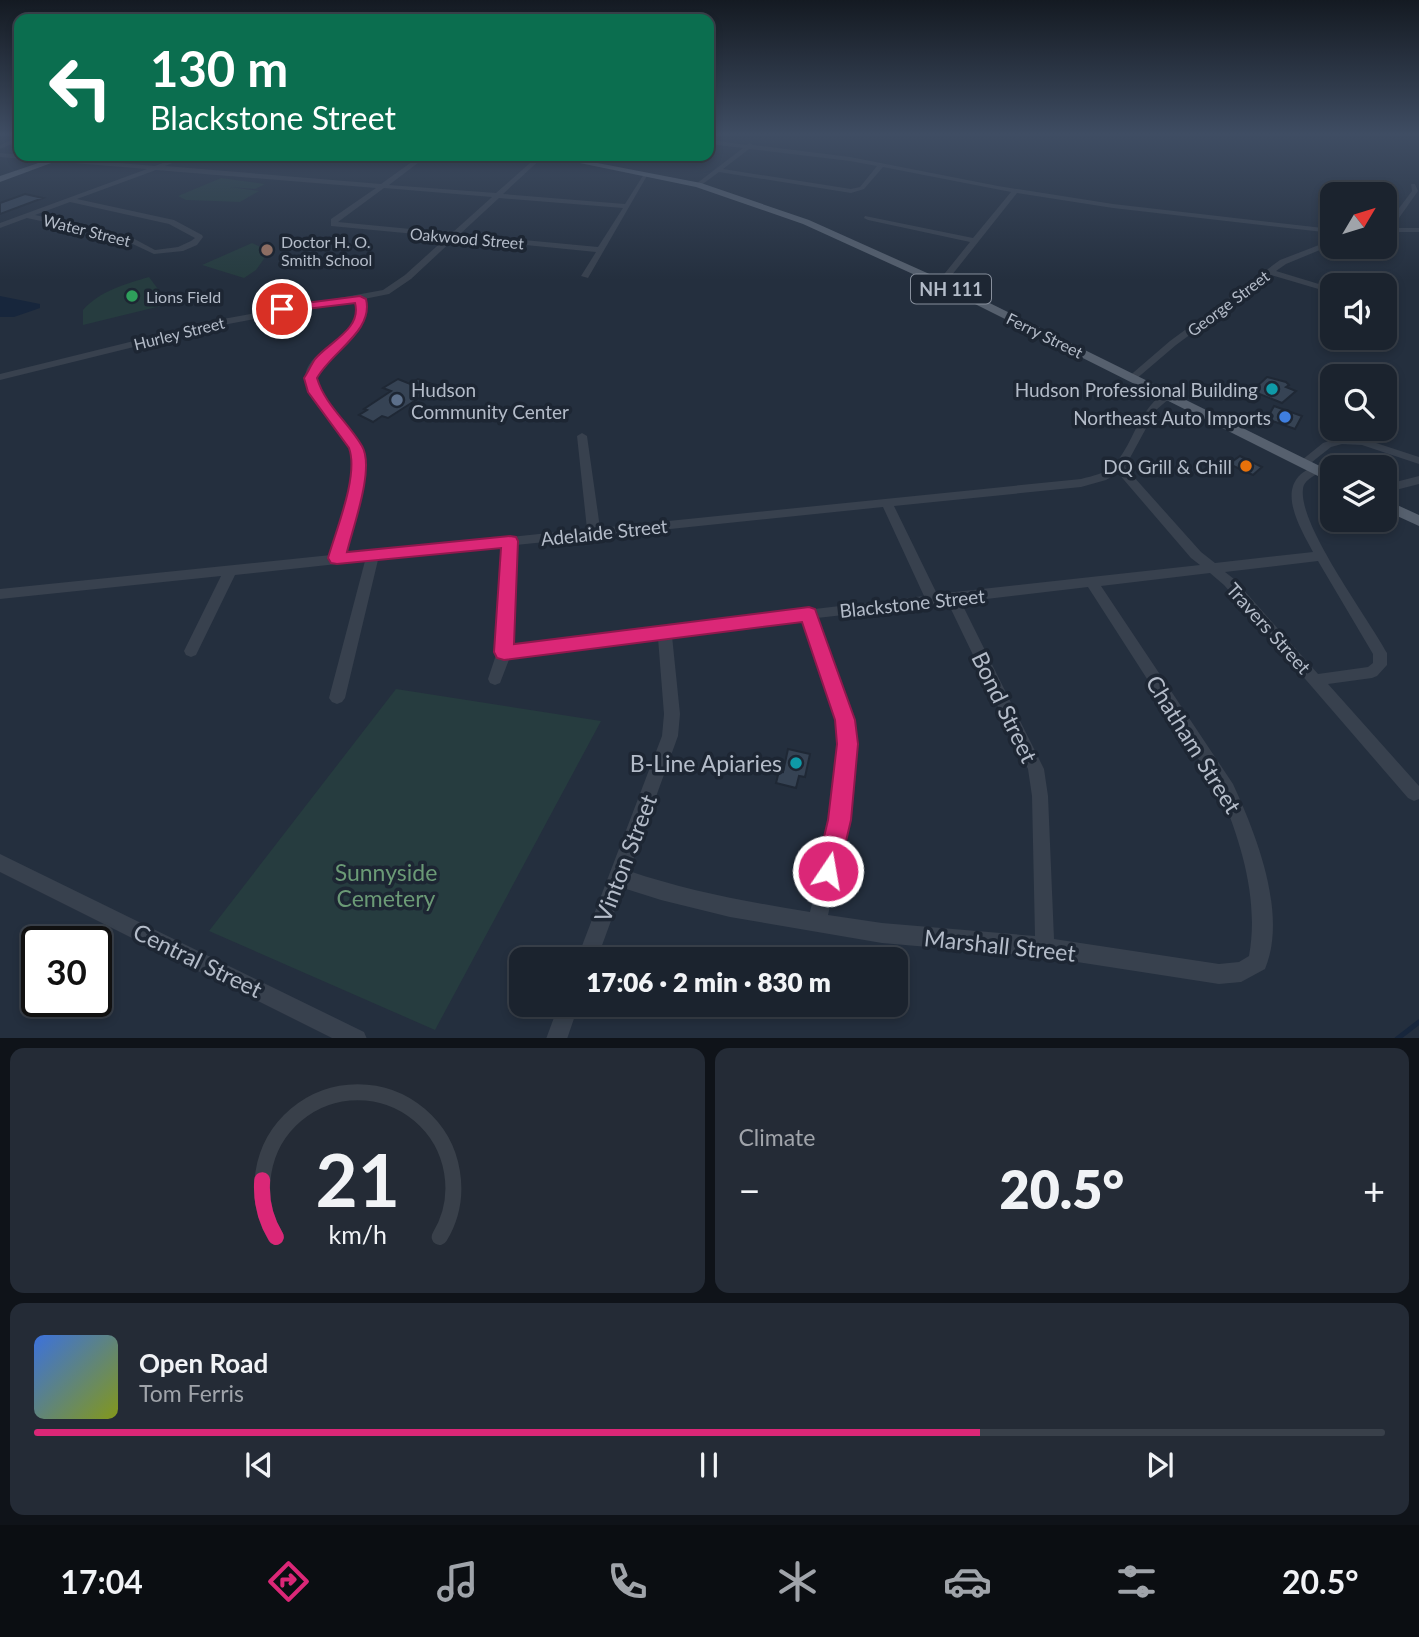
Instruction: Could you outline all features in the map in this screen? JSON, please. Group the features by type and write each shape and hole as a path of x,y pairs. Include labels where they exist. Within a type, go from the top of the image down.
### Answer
{"main road":[{"name":"Ferry Street","path":"691,183 806,222 941,284 1320,472"},
{"path":"1397,510 1419,521"}],"street":[{"path":"0,226 113,183"},
{"path":"338,183 627,206"},
{"path":"380,187 385,183"},
{"name":"Hurley Street","path":"0,377 250,316 376,296 398,285 509,183"},
{"path":"585,276 640,183"},
{"path":"803,183 851,191 862,188 866,183"},
{"path":"976,183 1200,217 1320,230"},
{"path":"1397,215 1415,191 1413,185"},
{"name":"Oakwood Street","path":"380,187 334,221 334,224 601,250"},
{"path":"941,284 1015,191"},
{"name":"Water Street","path":"27,216 124,237 154,252 185,247 199,237 174,223 70,200"},
{"path":"868,218 974,240"},
{"path":"1397,230 1419,229"},
{"name":"George Street","path":"1132,378 1283,262 1320,247"},
{"path":"1270,272 1320,287"},
{"path":"337,558 358,475 359,456 356,447 314,392 310,378 321,360 356,329 362,314 360,299"},
{"path":"1119,467 1152,408 1166,396"},
{"path":"582,436 594,533"},
{"path":"1316,680 1372,672 1380,665 1380,653 1321,556 1299,508 1296,493 1301,479 1331,444 1344,441 1358,441 1419,461"},
{"name":"Adelaide Street","path":"0,594 1056,487 1102,477 1119,467"},
{"name":"Travers Street","path":"1119,467 1211,568 1229,582 1414,793"},
{"path":"1397,486 1419,480"},
{"path":"887,503 933,600"},
{"path":"495,679 504,652 510,541"},
{"path":"337,698 373,555"},
{"name":"Blackstone Street","path":"504,652 809,614 1321,556"},
{"path":"191,651 230,570"},
{"name":"Chatham Street","path":"1091,582 1227,789 1243,825 1263,923 1263,943 1258,962"},
{"name":"Bond Street","path":"952,598 1036,769 1040,796 1045,947"},
{"path":"809,614 845,720 848,744 839,820 817,922"},
{"name":"Vinton Street","path":"592,947 670,736 672,714 665,632"},
{"name":"Central Street","path":"0,863 357,1038"},
{"name":"Marshall Street","path":"618,877 730,908 896,934 1045,947 1219,974 1241,972 1258,962"},
{"path":"556,1038 564,1017"}],"green space":[{"path":"208,183 265,184 255,189 230,187 259,191 240,202 186,200 178,196"},
{"path":"252,243 263,248 266,256 256,270 244,278 202,265"},
{"name":"Lions Field","path":"149,277 169,304 83,325 83,310 90,303 105,293"},
{"name":"Sunnyside Cemetery","path":"396,689 601,721 435,1030 209,931"}],"water":[{"path":"0,296 40,304 40,308 14,317 0,317"}],"building":[{"path":"25,194 43,198 0,214 0,203"},
{"name":"Hudson Professional Building","path":"1267,377 1286,382 1289,385 1286,387 1296,391 1282,403 1252,391"},
{"name":"Hudson Community Center","path":"398,379 410,384 418,379 432,384 425,389 430,391 388,418 382,416 373,422 359,415 391,391 383,388"},
{"name":"Northeast Auto Imports","path":"1274,406 1302,416 1295,429 1267,419"},
{"name":"DQ Grill & Chill","path":"1240,456 1262,467 1253,475 1229,464"},
{"name":"B-Line Apiaries","path":"788,749 810,754 805,777 799,776 796,788 776,783 779,771 783,772"}],"waterway":[{"path":"1398,1038 1419,1022"}],"place":[{"name":"Doctor H. O. Smith School","path":"267,250"},
{"name":"Lions Field","path":"132,296"},
{"name":"Hudson Professional Building","path":"1272,389"},
{"name":"Hudson Community Center","path":"397,400"},
{"name":"Northeast Auto Imports","path":"1285,417"},
{"name":"DQ Grill & Chill","path":"1246,466"},
{"name":"B-Line Apiaries","path":"796,763"}],"route":[{"path":"282,309 360,299 363,309 356,329 321,360 311,372 310,378 314,392 356,447 359,456 358,475 337,558 510,541 504,652 809,614 845,720 848,744 839,820 828,871"}]}
